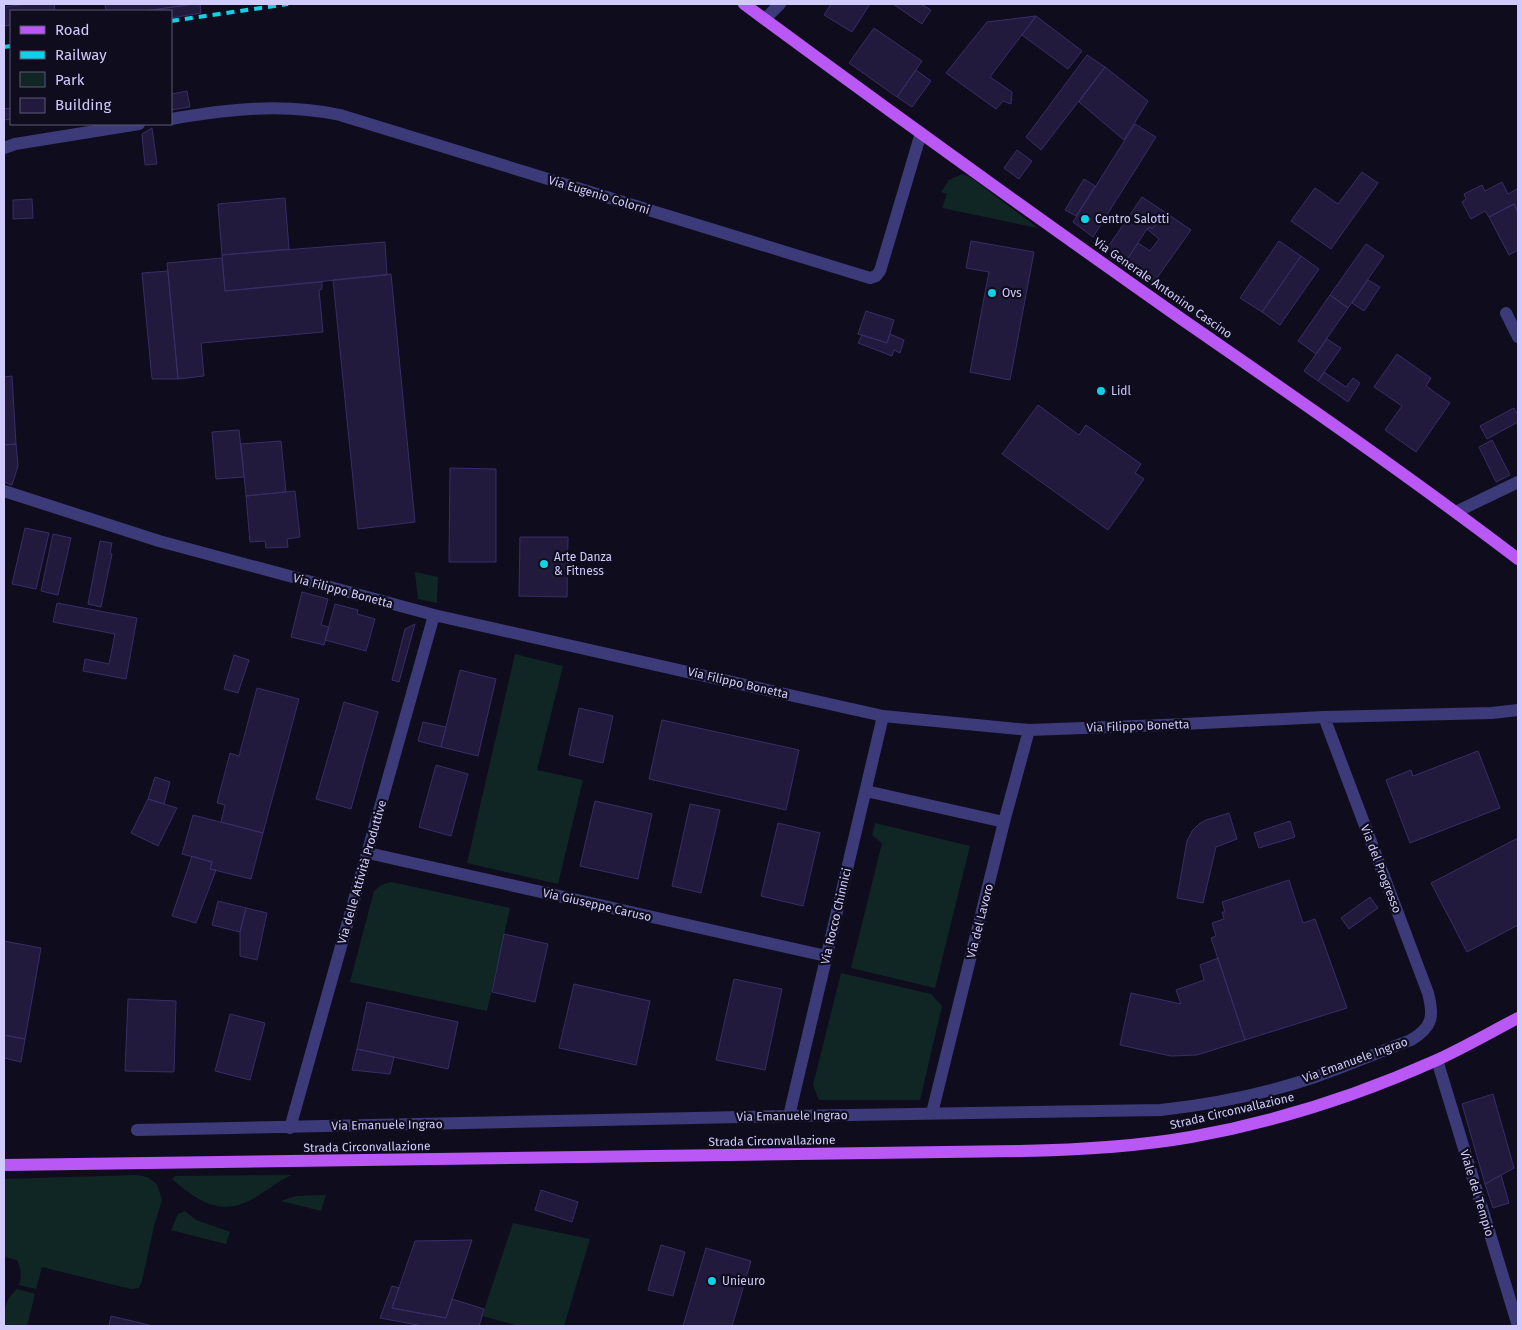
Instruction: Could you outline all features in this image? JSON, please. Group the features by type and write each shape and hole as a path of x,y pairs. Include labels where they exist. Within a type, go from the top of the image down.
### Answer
{"main road":[{"name":"Via Generale Antonino Cascino","path":"744,4 1174,313 1382,457 1518,559"},
{"name":"Strada Circonvallazione","path":"4,1165 1080,1150 1135,1145 1191,1137 1267,1120 1332,1100 1437,1060 1518,1018"}],"street":[{"path":"765,20 780,4"},
{"name":"Via Eugenio Colorni","path":"172,118 260,107 296,108 340,115 870,278 876,276 880,271 921,133"},
{"path":"4,148 15,144 133,125"},
{"path":"1506,313 1518,337"},
{"path":"1456,512 1518,482"},
{"name":"Via Filippo Bonetta","path":"4,491 159,541 434,615 883,716 1029,730 1518,710"},
{"name":"Via delle Attività Produttive","path":"290,1128 434,615"},
{"path":"1492,712 1518,702"},
{"name":"Via Rocco Chinnici","path":"789,1116 883,716"},
{"name":"Via del Progresso","path":"1324,717 1428,993 1431,1006 1429,1023"},
{"name":"Via del Lavoro","path":"932,1113 1004,822 1029,730"},
{"path":"866,791 1004,822"},
{"name":"Via Giuseppe Caruso","path":"368,853 826,956"},
{"name":"Via Emanuele Ingrao","path":"137,1130 1161,1110 1207,1105 1257,1094 1314,1077 1411,1040 1424,1031 1429,1023"},
{"name":"Viale del Tempio","path":"1437,1060 1518,1326"}],"green space":[{"path":"962,174 970,177 1038,228 942,208 947,194 941,192 949,180"},
{"path":"415,572 438,577 437,603 418,599"},
{"path":"515,654 563,666 537,770 583,780 558,884 467,863"},
{"path":"875,823 970,846 935,988 851,968 882,843 872,835"},
{"path":"392,882 510,908 487,1011 350,982 374,891 381,885"},
{"path":"841,973 931,994 942,1006 920,1100 819,1100 813,1085"},
{"path":"138,1175 147,1177 157,1184 162,1200 139,1288 131,1289 42,1267 36,1289 19,1285 21,1272 17,1260 4,1257 4,1179"},
{"path":"292,1175 247,1202 224,1207 203,1201 182,1188 172,1179 175,1176"},
{"path":"326,1195 321,1211 281,1201 296,1196"},
{"path":"185,1211 196,1220 230,1232 226,1244 171,1230 178,1214"},
{"path":"513,1223 590,1239 564,1326 519,1326 482,1316"},
{"path":"17,1289 35,1294 27,1326 4,1326 6,1306 9,1298"}],"building":[{"path":"26,4 54,4 55,10 10,10 10,25 4,26 4,7"},
{"path":"105,4 194,4 152,10 106,10"},
{"path":"200,4 201,13 172,18 172,10 152,10"},
{"path":"831,4 870,4 852,32 824,15"},
{"path":"893,4 921,4 931,10 922,24"},
{"path":"1036,16 990,77 1012,92 1011,104 1003,101 996,109 946,73 987,22"},
{"path":"1036,16 1082,51 1068,69 1022,35"},
{"path":"874,28 922,61 897,97 849,63"},
{"path":"1087,55 1105,67 1041,150 1026,137"},
{"path":"1105,67 1148,101 1124,140 1079,102"},
{"path":"916,70 931,81 912,107 897,97"},
{"path":"187,91 190,107 172,110 172,94"},
{"path":"10,108 10,119 4,120 4,109"},
{"path":"1135,124 1156,137 1093,237 1073,222"},
{"path":"152,128 157,164 145,165 142,134"},
{"path":"1017,150 1032,161 1019,179 1004,168"},
{"path":"1362,172 1378,183 1331,249 1291,221 1315,188 1338,204"},
{"path":"1084,179 1095,186 1076,216 1065,210"},
{"path":"1502,182 1508,194 1517,189 1518,212 1514,204 1489,217 1485,211 1471,219 1462,202 1466,199 1464,194 1482,185 1485,191"},
{"path":"1142,197 1169,215 1165,222 1161,219 1152,229 1150,227 1147,229 1126,261 1108,247"},
{"path":"285,198 289,249 222,255 218,204"},
{"path":"32,199 33,218 13,219 13,200"},
{"path":"1514,204 1518,212 1518,250 1509,255 1489,217"},
{"path":"1169,215 1191,230 1154,282 1126,261 1138,243 1150,251 1159,239 1147,229 1150,227 1152,229 1161,219 1165,222"},
{"path":"971,241 1034,252 1010,380 970,372 989,272 966,268"},
{"path":"1279,241 1301,256 1262,312 1240,298"},
{"path":"385,242 387,275 225,291 222,255"},
{"path":"1366,244 1384,256 1348,308 1330,295"},
{"path":"1301,256 1319,269 1280,325 1262,312"},
{"path":"222,258 225,291 322,282 322,289 319,290 323,332 201,343 204,376 178,379 167,263"},
{"path":"168,271 178,379 152,379 142,273"},
{"path":"391,274 415,522 358,529 333,280"},
{"path":"1368,280 1380,287 1364,311 1352,303"},
{"path":"1330,295 1348,308 1316,354 1298,341"},
{"path":"866,311 894,320 887,343 858,334"},
{"path":"890,334 904,340 900,353 894,350 892,356 858,343 862,335 887,343"},
{"path":"1327,339 1341,348 1318,381 1304,371"},
{"path":"1397,354 1431,378 1426,386 1450,403 1416,452 1385,430 1402,406 1374,387"},
{"path":"1324,372 1346,387 1353,378 1360,383 1348,402 1318,381"},
{"path":"12,376 16,444 4,445 4,377"},
{"path":"1038,405 1079,435 1086,425 1141,464 1135,473 1144,479 1108,530 1002,454"},
{"path":"1514,408 1518,415 1518,422 1487,439 1480,426"},
{"path":"239,430 244,477 216,479 212,432"},
{"path":"1492,440 1510,475 1496,482 1479,447"},
{"path":"281,441 286,492 246,496 241,444"},
{"path":"16,444 18,466 12,485 4,482 4,445"},
{"path":"450,468 496,469 496,562 449,562"},
{"path":"295,491 300,537 287,539 288,547 266,548 265,541 250,542 246,496"},
{"path":"25,528 49,533 36,589 12,584"},
{"path":"53,534 71,538 58,595 41,591"},
{"path":"520,537 568,537 567,597 519,596"},
{"path":"100,541 112,543 110,553 112,554 101,607 88,604"},
{"path":"302,592 328,599 321,625 329,627 324,645 291,637"},
{"path":"57,603 137,618 126,679 83,671 85,659 109,664 115,634 53,622"},
{"path":"335,604 358,610 357,614 375,619 366,651 325,640"},
{"path":"415,624 399,682 392,680 405,629"},
{"path":"234,655 249,660 238,693 224,689"},
{"path":"460,670 496,679 478,756 441,747"},
{"path":"257,688 299,699 263,833 221,822 225,805 217,803 230,753 239,756"},
{"path":"344,702 378,712 351,809 316,799"},
{"path":"579,708 613,716 603,763 569,755"},
{"path":"662,720 799,750 786,810 649,779"},
{"path":"423,722 446,727 441,747 418,741"},
{"path":"1478,751 1500,808 1410,843 1386,780 1411,770 1413,776"},
{"path":"436,765 468,774 451,836 419,827"},
{"path":"155,777 170,782 164,804 148,799"},
{"path":"148,799 177,808 158,846 131,833"},
{"path":"595,801 652,814 638,879 580,866"},
{"path":"690,804 720,810 701,893 672,886"},
{"path":"1229,813 1237,839 1216,847 1203,903 1177,898 1187,841 1192,831 1206,820"},
{"path":"193,815 263,833 251,879 210,869 212,862 182,854"},
{"path":"1290,821 1295,837 1259,848 1254,833"},
{"path":"778,823 820,833 803,906 761,896"},
{"path":"1518,838 1518,925 1467,952 1431,883"},
{"path":"192,856 212,862 210,869 216,870 196,923 172,916"},
{"path":"1289,880 1303,923 1315,919 1347,1008 1245,1040 1211,938 1216,936 1212,923 1224,919 1222,912 1225,912 1222,902"},
{"path":"1370,897 1378,908 1349,929 1341,918"},
{"path":"218,901 246,908 240,932 212,925"},
{"path":"246,908 267,913 257,960 240,956 240,932"},
{"path":"504,934 548,944 535,1002 492,992"},
{"path":"4,941 41,948 25,1039 4,1035"},
{"path":"1218,958 1245,1040 1197,1055 1171,1056 1120,1045 1131,993 1181,1004 1176,990 1204,980 1200,965"},
{"path":"734,979 782,989 765,1070 716,1060"},
{"path":"574,984 650,1001 636,1065 559,1048"},
{"path":"128,999 176,1001 174,1072 125,1071"},
{"path":"367,1002 458,1022 448,1069 357,1049"},
{"path":"230,1014 265,1023 250,1080 215,1071"},
{"path":"4,1035 25,1039 21,1062 4,1058"},
{"path":"357,1049 394,1057 390,1074 352,1070"},
{"path":"1493,1094 1514,1168 1485,1184 1462,1104"},
{"path":"1501,1175 1509,1203 1493,1208 1485,1184"},
{"path":"541,1190 578,1202 572,1222 535,1210"},
{"path":"472,1240 446,1318 392,1308 415,1241"},
{"path":"661,1245 685,1252 673,1296 648,1290"},
{"path":"706,1248 751,1261 732,1326 683,1326"},
{"path":"392,1286 399,1288 392,1308 446,1318 452,1299 484,1309 479,1326 423,1326 380,1318"},
{"path":"111,1316 153,1326 109,1326"}],"railway":[{"path":"172,21 288,4"},
{"path":"4,47 10,46"}],"place":[{"name":"Centro Salotti","path":"1085,219"},
{"name":"Ovs","path":"992,293"},
{"name":"Lidl","path":"1101,391"},
{"name":"Arte Danza & Fitness","path":"544,564"},
{"name":"Unieuro","path":"712,1281"}]}
